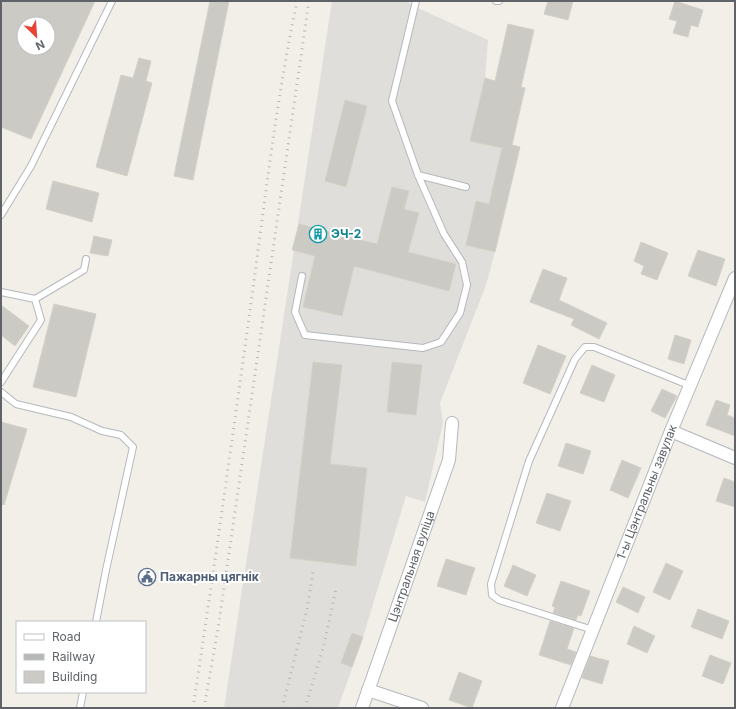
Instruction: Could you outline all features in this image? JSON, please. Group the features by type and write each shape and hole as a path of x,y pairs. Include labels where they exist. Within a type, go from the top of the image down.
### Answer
{"street":[{"name":"1-ы Цэнтральны завулак","path":"562,708 671,431 735,278"},
{"name":"Цэнтральная вуліца","path":"362,708 449,460 452,423"},
{"path":"671,431 735,458"},
{"path":"368,690 422,708"}],"lane":[{"path":"1,215 31,166 112,1"},
{"path":"302,276 295,312 305,335 423,348 441,342 460,313 467,285 462,262 444,234 418,174 392,101 416,1"},
{"path":"418,174 466,187"},
{"path":"1,292 35,299 84,270 86,259"},
{"path":"1,382 42,320 35,299"},
{"path":"593,630 499,600 492,595 490,584 529,461 575,359 585,347 594,347 691,386"},
{"path":"1,392 16,404 71,417 102,431 122,435 133,447 96,621"},
{"path":"80,708 83,693"}],"shaded area":[{"path":"332,1 406,1 420,9 488,40 485,78 525,88 512,145 520,147 486,285 440,403 443,423 425,502 406,496 363,637 338,708 224,708"}],"building":[{"path":"1,1 95,1 31,139 1,127"},
{"path":"210,1 229,1 193,180 174,176"},
{"path":"548,1 573,1 568,20 544,14"},
{"path":"675,1 703,10 698,27 691,25 688,37 673,33 677,21 669,19"},
{"path":"508,24 534,30 521,87 525,88 512,145 520,147 495,252 466,245 476,201 489,204 502,148 470,141 485,78 495,81"},
{"path":"139,58 151,61 146,81 152,83 127,176 96,167 121,75 133,78"},
{"path":"345,100 367,106 346,187 325,181"},
{"path":"53,181 99,193 92,222 46,209"},
{"name":"ЭЧ-2","path":"392,187 409,191 404,209 419,213 408,252 456,264 449,291 354,266 342,316 303,307 315,256 292,250 299,224 377,244"},
{"path":"94,236 112,240 108,256 90,253"},
{"path":"641,242 668,253 657,280 641,274 644,266 634,261"},
{"path":"698,250 725,259 716,286 688,276"},
{"path":"543,269 567,278 559,300 607,323 599,339 571,325 574,319 530,302"},
{"path":"54,304 96,314 76,397 33,387"},
{"path":"1,305 29,326 15,346 1,335"},
{"path":"675,335 691,340 684,364 668,359"},
{"path":"538,345 566,356 550,394 523,383"},
{"path":"313,362 342,365 330,464 367,468 356,566 290,558"},
{"path":"392,362 422,365 416,415 387,412"},
{"path":"592,365 615,375 604,402 580,393"},
{"path":"662,389 677,396 665,418 651,411"},
{"path":"716,400 730,405 727,415 735,418 735,436 706,425"},
{"path":"1,422 27,429 4,505 1,504"},
{"path":"566,443 591,451 583,474 558,466"},
{"path":"622,460 641,468 628,498 610,490"},
{"path":"724,478 735,482 735,507 716,501"},
{"path":"547,493 571,501 560,531 536,523"},
{"path":"446,559 475,568 466,595 437,586"},
{"path":"666,563 683,571 670,600 653,592"},
{"path":"513,565 536,575 527,596 504,586"},
{"path":"561,581 590,591 581,616 578,615 576,620 553,613 555,607 552,606"},
{"path":"623,587 645,597 638,613 616,602"},
{"path":"698,609 729,621 722,639 691,627"},
{"path":"550,621 574,628 567,649 576,652 571,665 539,655"},
{"path":"634,626 655,636 647,653 627,644"},
{"path":"352,633 363,637 352,667 341,663"},
{"path":"710,655 731,663 723,684 702,676"},
{"path":"590,656 609,661 602,684 582,678"},
{"path":"459,672 482,681 472,708 449,700"}],"railway":[{"path":"193,708 225,491 273,137 297,1"},
{"path":"204,708 218,629 309,1"},
{"path":"282,708 307,609 313,572"},
{"path":"305,708 324,645 336,589"}],"place":[{"name":"ЭЧ-2","path":"318,234"},
{"name":"Пажарны цягнік","path":"147,577"}]}
